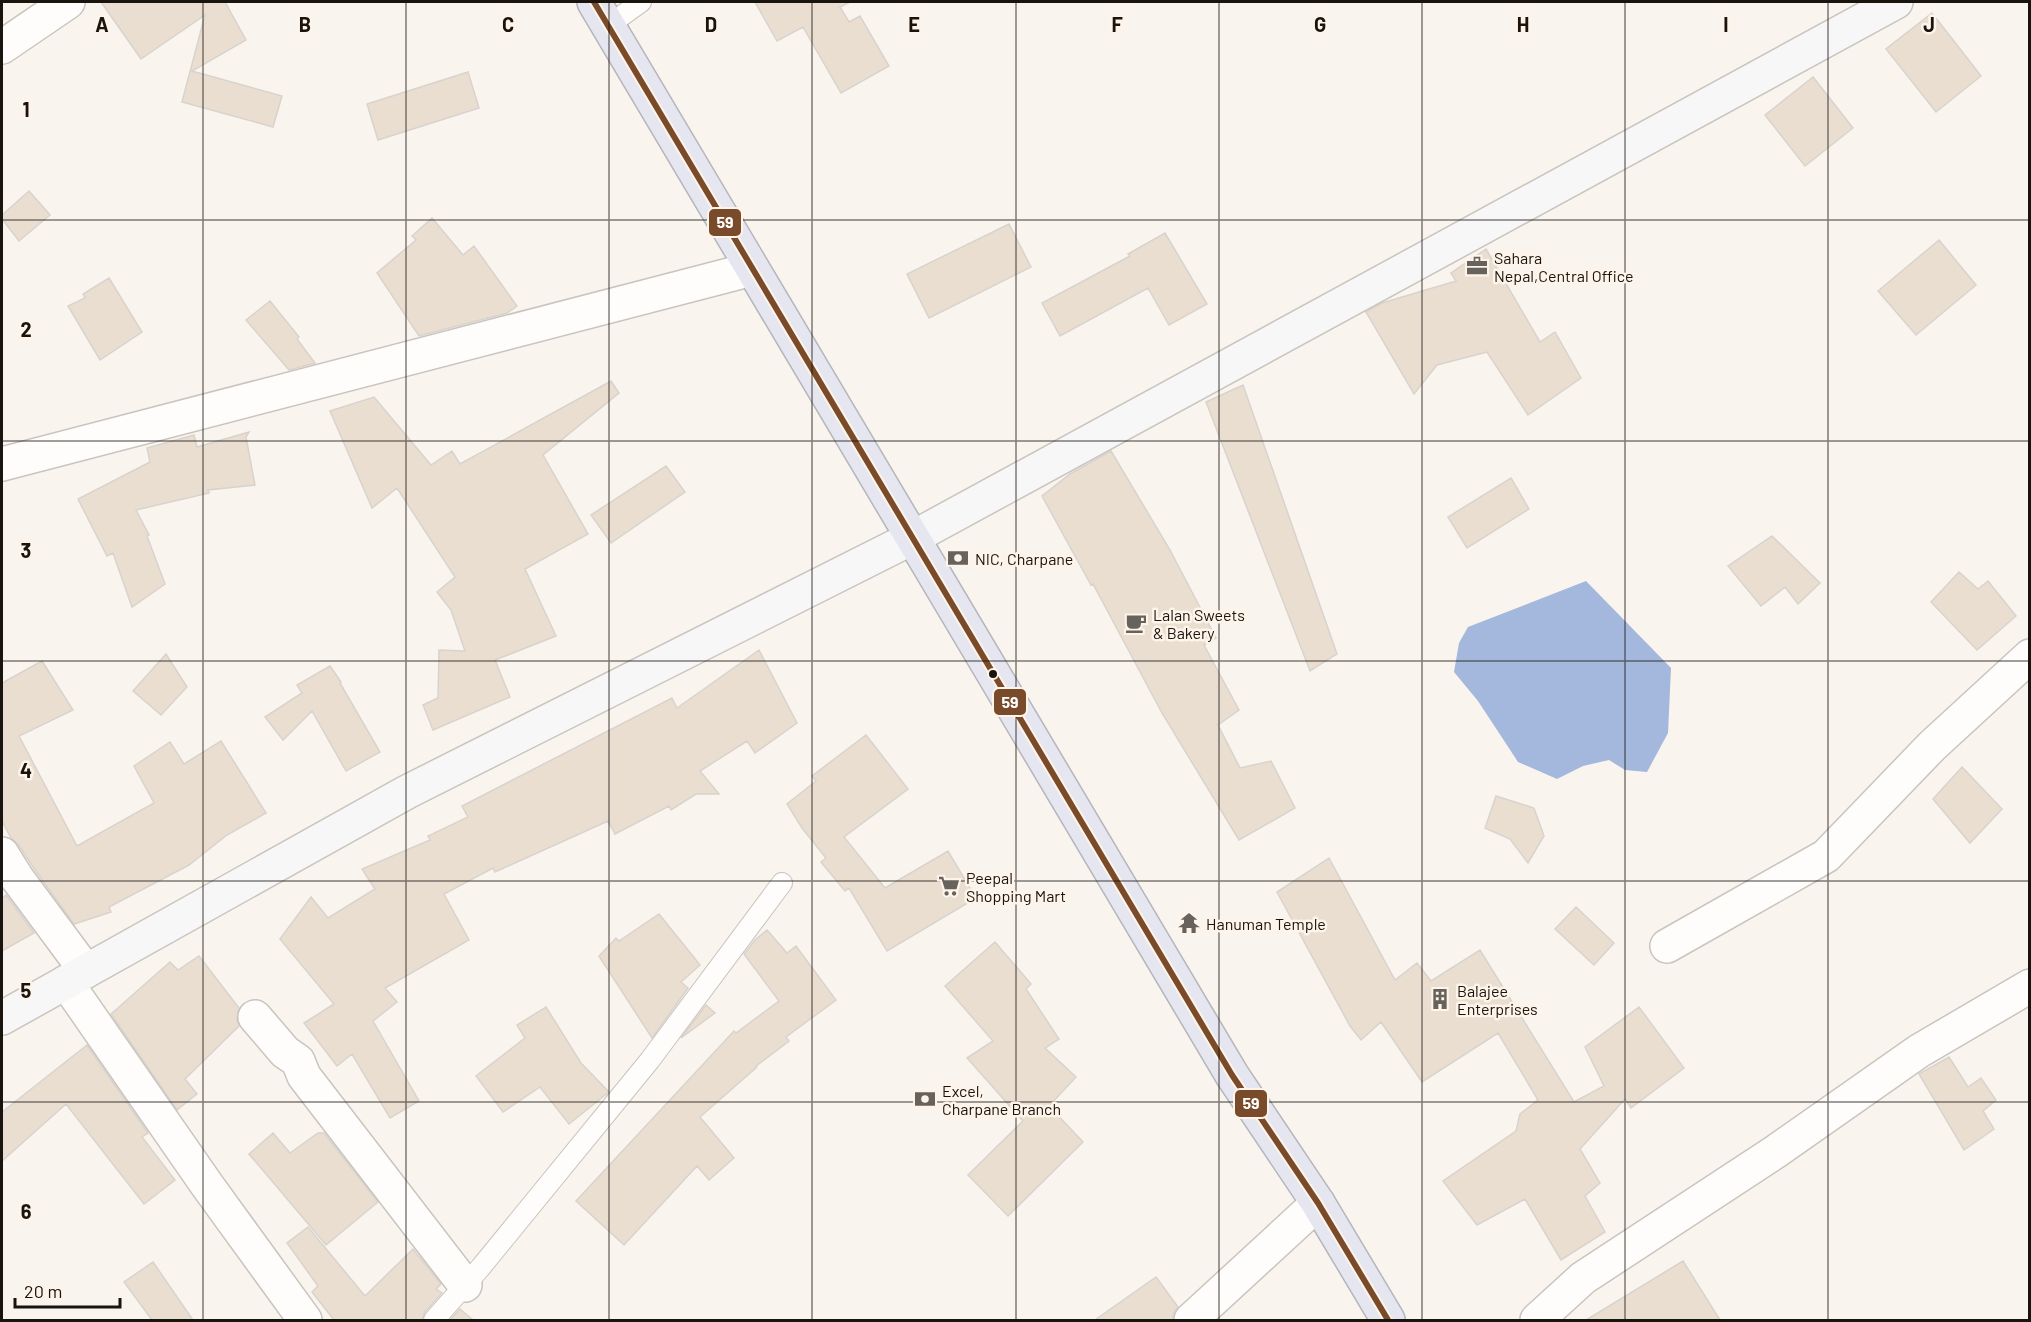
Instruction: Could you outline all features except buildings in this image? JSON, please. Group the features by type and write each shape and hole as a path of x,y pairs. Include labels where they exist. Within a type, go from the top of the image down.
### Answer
{"highway":[{"path":"602,13 1232,1075 1318,1203 1388,1320"}],"street":[{"path":"2,47 68,2"},
{"path":"2,1018 407,792 914,537 1896,2"},
{"path":"2,464 752,269"},
{"path":"1667,946 1826,856 1932,746 2030,656"},
{"path":"2,854 207,1185 305,1320"},
{"path":"1537,1320 1583,1278 1775,1152 1919,1051 2030,986"},
{"path":"255,1017 285,1052 298,1061 304,1076 465,1285"},
{"path":"1191,1320 1318,1203"}],"lane":[{"path":"602,13 641,2"},
{"path":"434,1320 650,1060 782,883"}],"water":[{"path":"1586,581 1671,668 1668,733 1647,772 1625,770 1609,760 1583,766 1557,779 1518,762 1478,701 1454,672 1459,643 1468,627"}],"transit line":[{"name":"59","path":"594,2 1232,1075 1318,1203 1388,1320"}],"place":[{"name":"Sahara Nepal,Central Office","path":"1477,266"},
{"name":"NIC, Charpane","path":"958,558"},
{"name":"Lalan Sweets & Bakery","path":"1136,623"},
{"name":"Peepal Shopping Mart","path":"949,886"},
{"name":"Hanuman Temple","path":"1189,923"},
{"name":"Balajee Enterprises","path":"1440,999"},
{"name":"Excel, Charpane Branch","path":"925,1099"}]}
